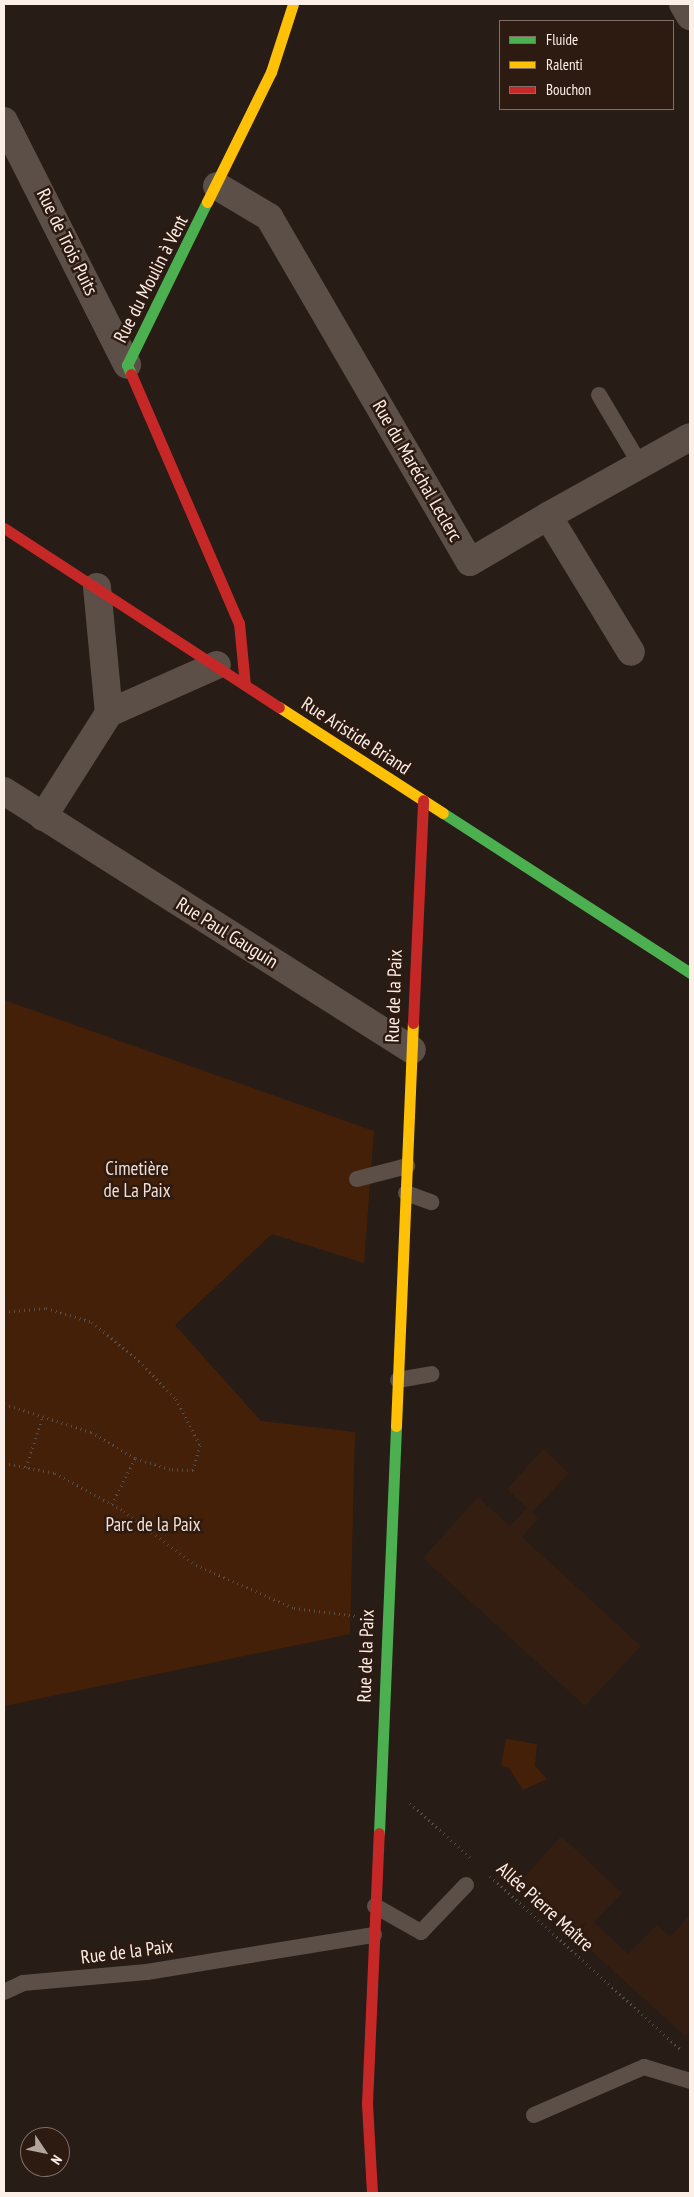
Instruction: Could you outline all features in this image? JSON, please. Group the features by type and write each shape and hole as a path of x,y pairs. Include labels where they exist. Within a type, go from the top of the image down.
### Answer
{"street":[{"name":"Rue du Moulin à Vent","path":"246,685 238,623 127,365 217,186 271,72 293,4"},
{"path":"683,4 690,16"},
{"name":"Rue de Trois Puits","path":"4,121 127,365"},
{"name":"Rue du Maréchal Leclerc","path":"217,186 269,217 470,562 548,516"},
{"path":"631,652 548,516 690,437"},
{"name":"Rue Aristide Briand","path":"4,528 690,973"},
{"path":"97,587 109,713"},
{"path":"43,817 109,713 216,665"},
{"name":"Rue Paul Gauguin","path":"4,791 412,1050"},
{"name":"Rue de la Paix","path":"372,2193 367,2103 423,800"}],"lane":[{"path":"599,395 640,464"},
{"path":"357,1179 407,1166"},
{"path":"406,1193 431,1202"},
{"path":"398,1380 431,1374"},
{"path":"375,1906 421,1932 466,1885"},
{"name":"Rue de la Paix","path":"4,1992 23,1983 147,1972 374,1935"},
{"path":"534,2115 644,2067 690,2081"}],"path":[{"path":"4,1312 46,1308 92,1322 176,1399 200,1445 193,1470 170,1469 135,1458 91,1432 42,1419 4,1404"},
{"path":"26,1467 42,1419"},
{"path":"112,1504 135,1458"},
{"path":"4,1463 54,1473 112,1504 196,1565 294,1608 388,1620"},
{"name":"Allée Pierre Maître","path":"381,1776 477,1864"},
{"name":"Allée Pierre Maître","path":"484,1870 683,2052"}],"shaded area":[{"path":"543,1449 569,1473 532,1512 538,1518 522,1537 641,1646 585,1706 423,1558 478,1497 510,1526 527,1508 507,1489"},
{"path":"561,1836 622,1893 594,1922 628,1954 657,1925 670,1937 690,1914 690,2032 686,2037 518,1884"}],"green space":[{"path":"4,1000 374,1131 364,1263 272,1234 175,1325 261,1421 355,1432 350,1634 4,1706"},
{"path":"506,1739 537,1744 535,1766 547,1779 523,1790 509,1768 501,1765"}],"traffic: fast":[{"path":"131,374 127,365 207,202"},
{"path":"443,813 690,973"},
{"path":"379,1833 396,1426"}],"traffic: slow":[{"path":"207,202 271,72 293,4"},
{"path":"279,707 443,813"},
{"path":"396,1426 413,1023"}],"traffic: jam":[{"path":"131,374 239,623 245,685"},
{"path":"4,528 279,707"},
{"path":"413,1023 423,800"},
{"path":"372,2193 367,2103 379,1833"}],"park label":[{"name":"Cimetière de La Paix","path":"137,1180"},
{"name":"Parc de la Paix","path":"153,1525"}]}
